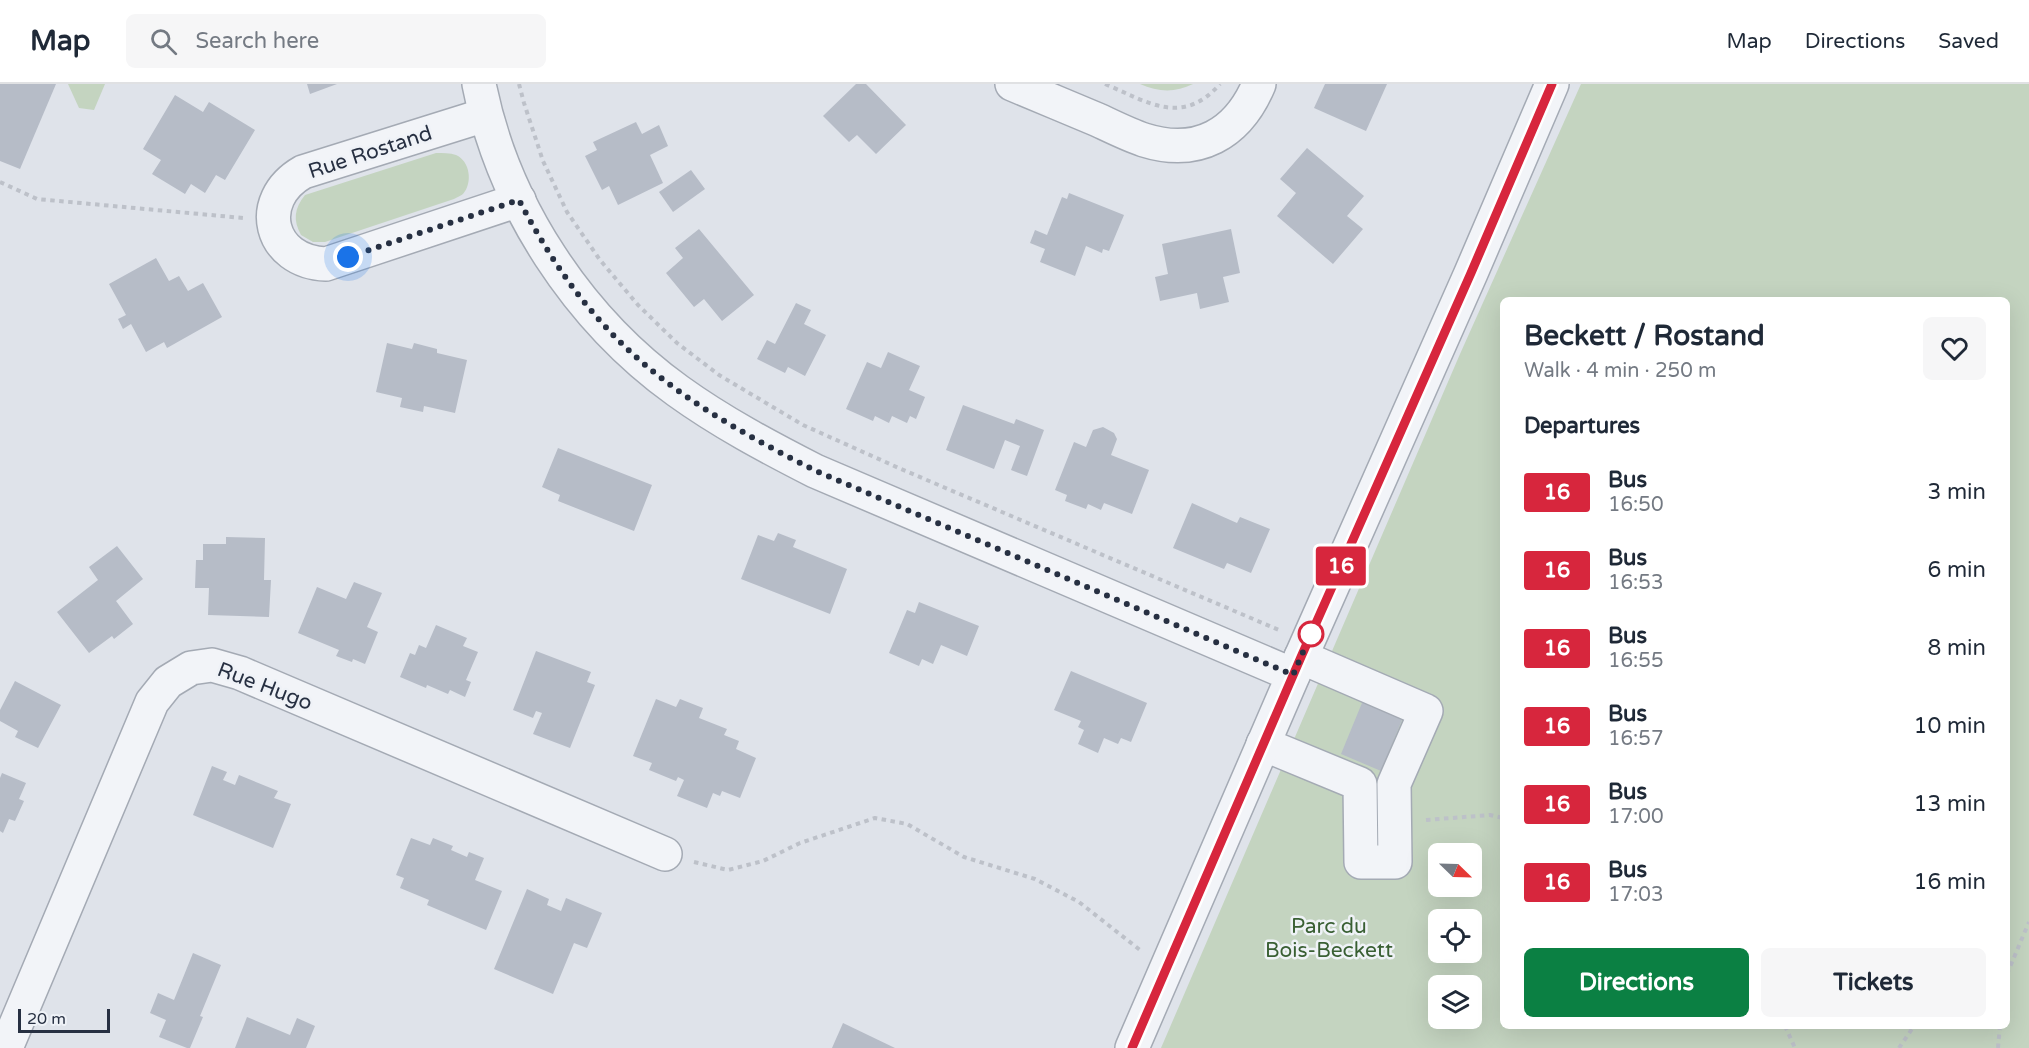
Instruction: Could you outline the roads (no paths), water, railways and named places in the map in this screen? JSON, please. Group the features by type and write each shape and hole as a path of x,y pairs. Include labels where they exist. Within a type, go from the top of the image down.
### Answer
{"street":[{"path":"1012,84 1145,140 1172,146 1200,144 1220,135 1241,116 1255,95 1259,84"},
{"path":"1132,1048 1552,84"},
{"name":"Rue Rostand","path":"519,200 326,264 301,260 290,252 281,243 273,216 275,202 281,189 303,172 482,100 502,162 539,238 603,325 677,390 765,446 816,471 1300,658 1426,711 1394,783"},
{"name":"Rue Hugo","path":"8,1047 152,702 168,682 191,668 213,665 240,673 665,854"},
{"path":"1263,744 1360,784 1394,783 1395,862 1361,862 1360,784"}],"park label":[{"name":"Parc du Bois-Beckett","path":"1329,938"}]}
